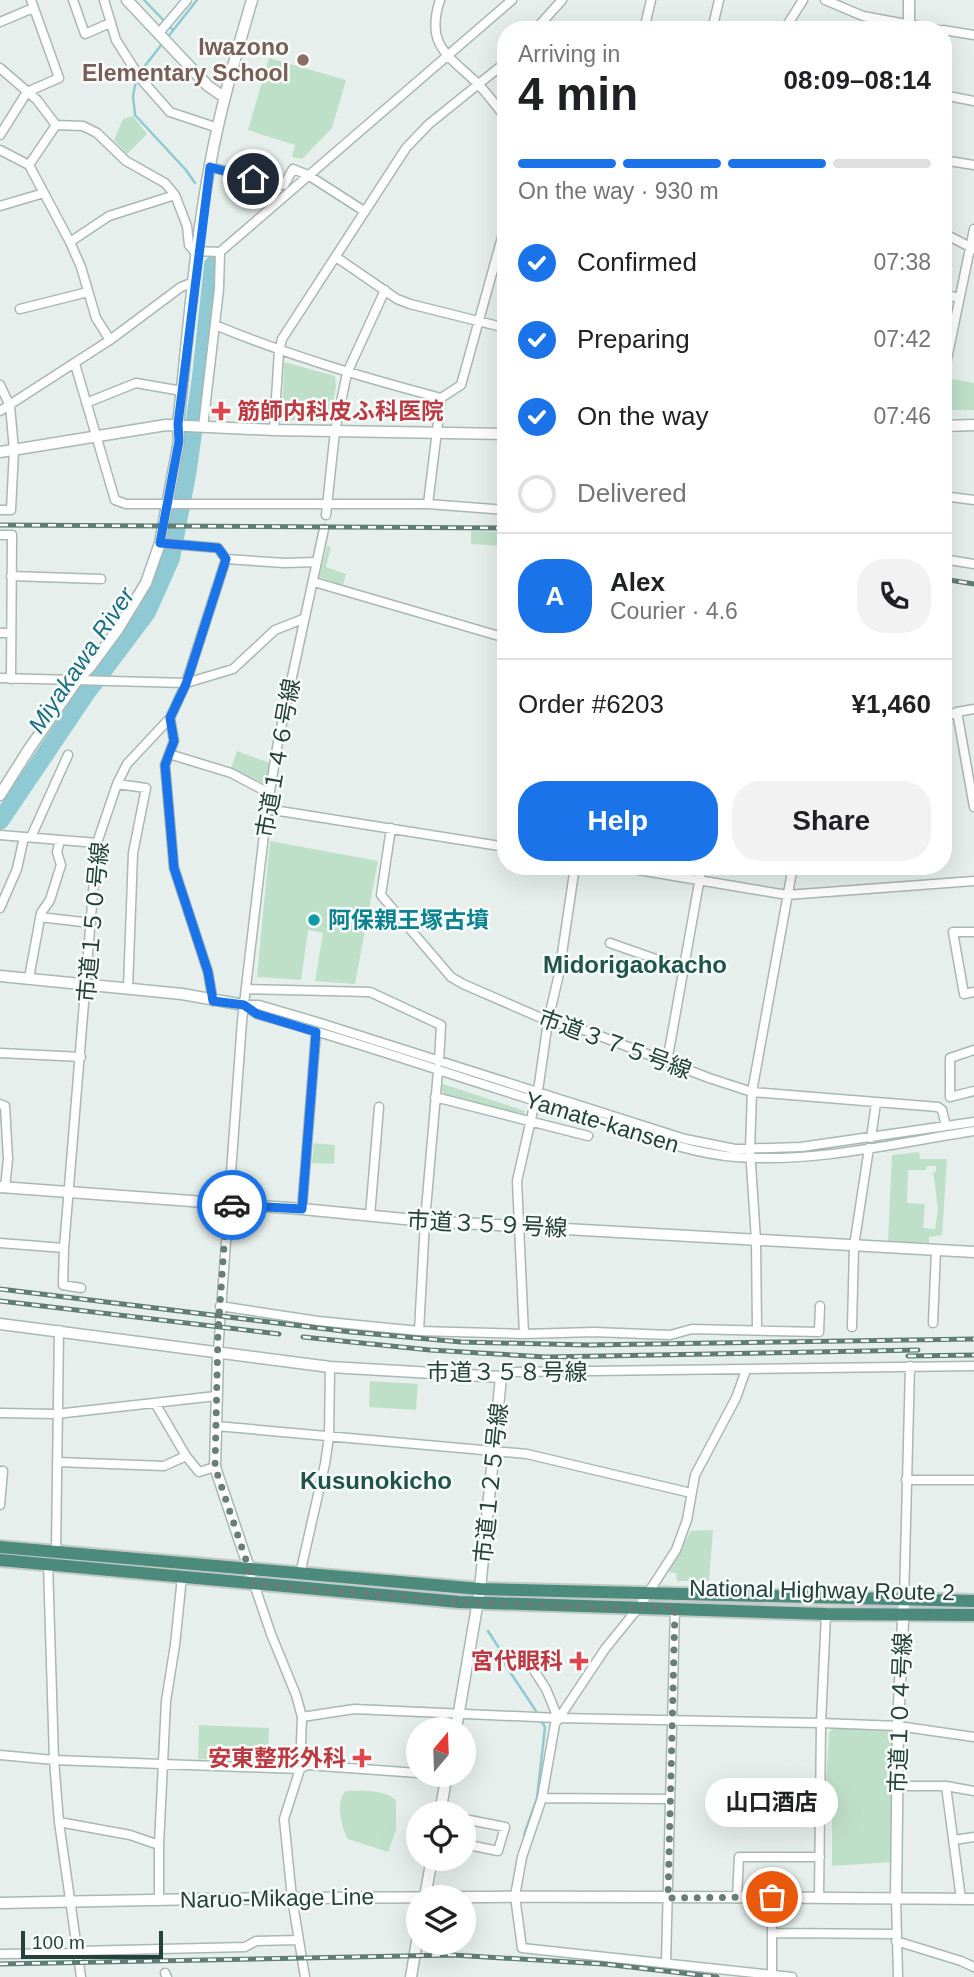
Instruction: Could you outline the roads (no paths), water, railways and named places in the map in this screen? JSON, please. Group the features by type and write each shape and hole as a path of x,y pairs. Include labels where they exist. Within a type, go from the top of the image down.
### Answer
{"highway":[{"name":"National Highway Route 2","path":"0,1547 480,1589 649,1593 904,1607 974,1615"},
{"name":"National Highway Route 2","path":"0,1560 478,1603 888,1615 904,1607 974,1601"}],"street":[{"path":"73,0 85,34 110,23"},
{"path":"104,0 116,40 140,78 170,112 218,128"},
{"path":"127,0 161,32 208,86 224,97"},
{"path":"161,32 187,0"},
{"path":"0,795 29,749 83,680 118,629 146,583 178,503 178,424 210,167 224,97 252,0"},
{"path":"440,0 434,16 434,32 447,56 480,86 497,107"},
{"path":"56,125 83,126 97,132 126,161 165,183 175,195 187,226 189,245 198,251 220,252 512,0"},
{"path":"543,21 562,0"},
{"path":"646,21 651,0"},
{"path":"714,21 719,0"},
{"path":"790,21 803,0"},
{"path":"825,0 882,21"},
{"path":"909,0 909,21"},
{"path":"0,22 32,4 60,78 27,92 0,135"},
{"path":"952,31 974,35"},
{"path":"0,68 37,100 56,125"},
{"path":"274,430 282,340 406,148 429,124 497,70"},
{"path":"952,97 974,101"},
{"path":"29,165 56,125"},
{"path":"0,150 29,165 70,242 96,318 110,340"},
{"path":"952,161 974,164"},
{"path":"210,167 284,185 293,169 308,175 364,211"},
{"path":"0,206 44,193"},
{"path":"70,242 109,216 175,195"},
{"path":"952,333 974,229"},
{"path":"952,238 972,248"},
{"path":"199,426 215,325 220,252"},
{"path":"215,325 279,351 347,373 441,398 461,386 497,254"},
{"path":"336,257 384,290 410,304 497,325"},
{"path":"0,411 75,364 181,287 194,282"},
{"path":"326,515 335,431 347,373 384,290"},
{"path":"20,309 88,292"},
{"path":"952,296 959,298"},
{"path":"75,364 115,500 126,504 428,504 497,509"},
{"path":"86,403 136,383 182,391"},
{"path":"0,385 9,406 13,450 11,510 0,510"},
{"path":"428,504 441,398"},
{"path":"0,452 178,424 274,430 497,434"},
{"path":"952,426 974,425"},
{"path":"952,497 974,500"},
{"name":"市道１４６号線","path":"244,1005 267,809 303,619 314,582 324,529"},
{"path":"0,535 12,535 11,679"},
{"path":"164,543 218,548 226,559 316,562"},
{"name":"市道１５０号線","path":"81,1288 63,1285 64,1248 97,843 117,784 127,764 170,718 186,684 226,559"},
{"path":"952,560 974,564"},
{"path":"12,576 101,579"},
{"path":"314,582 497,635"},
{"path":"0,588 11,588"},
{"path":"0,678 186,684 233,669 275,630 303,619"},
{"path":"0,634 11,634"},
{"path":"952,714 974,709"},
{"path":"957,712 974,807"},
{"path":"170,718 174,741 165,765 174,868 208,972 213,1001"},
{"path":"169,754 231,773 270,793"},
{"path":"0,908 28,837 68,755"},
{"path":"117,784 146,788 133,853 128,988"},
{"path":"267,809 497,846"},
{"name":"市道３７５号線","path":"391,828 381,895 451,977 548,1021 587,1031 751,1092 938,1107 942,1110 946,1126"},
{"path":"0,835 97,843"},
{"path":"29,978 40,917 50,900 61,865 57,852 60,840"},
{"path":"524,1334 517,1181 559,974 574,875"},
{"path":"662,875 787,895 974,881"},
{"path":"667,1062 700,875"},
{"path":"757,1329 756,1240 750,1153 751,1092 791,875"},
{"path":"40,917 91,923"},
{"path":"974,932 953,932 964,994 974,992"},
{"path":"610,943 684,969"},
{"name":"Yamate-kansen","path":"0,976 86,983 259,1005 534,1102 673,1144 735,1157 750,1153"},
{"path":"247,989 370,992 441,1024 419,1331"},
{"path":"244,1005 220,1306 215,1467 302,1717 300,1769 284,1819 292,1898 305,1977"},
{"name":"Yamate-kansen","path":"244,1005 257,1014 316,1032 536,1093 685,1139 750,1153 797,1157 974,1122"},
{"path":"302,1209 316,1032"},
{"path":"974,1050 950,1058 950,1097 974,1091"},
{"path":"0,1053 81,1057"},
{"path":"435,1097 588,1136"},
{"path":"852,1327 854,1246 876,1102"},
{"path":"3,1105 8,1159 3,1188"},
{"path":"370,1216 379,1107"},
{"name":"Yamate-kansen","path":"870,1143 974,1131"},
{"name":"市道３５９号線","path":"3,1188 302,1209 425,1221 974,1252"},
{"path":"0,1243 64,1248"},
{"path":"933,1323 936,1250"},
{"path":"220,1306 318,1321 419,1331 670,1335 692,1329 819,1332 820,1306"},
{"name":"市道３５８号線","path":"0,1324 330,1367 501,1377 515,1372 974,1366"},
{"path":"56,1551 59,1330"},
{"name":"市道１０４号線","path":"898,1977 898,1726 910,1366"},
{"path":"300,1574 326,1464 330,1367"},
{"path":"746,1370 736,1398 695,1475 687,1520 676,1550 649,1593 605,1649 555,1724 542,1798 522,1857 515,1896 522,1948 792,1977"},
{"name":"市道１２５号線","path":"459,1717 480,1589 501,1377"},
{"path":"0,1413 56,1414 216,1396"},
{"path":"155,1403 186,1456 199,1472 215,1467"},
{"path":"216,1426 527,1454 691,1493"},
{"path":"57,1462 164,1466 186,1456"},
{"path":"0,1471 3,1471 0,1505"},
{"path":"906,1480 974,1480"},
{"path":"48,1564 54,1760 59,1822 81,1977"},
{"path":"159,1899 166,1701 175,1645 181,1577"},
{"path":"666,1964 675,1607"},
{"path":"819,1897 821,1723 826,1614"},
{"path":"527,1659 546,1689 558,1718"},
{"path":"302,1717 354,1709 460,1712 558,1718 898,1726 974,1737"},
{"path":"0,1755 54,1760 300,1769 307,1765 406,1772"},
{"path":"897,1786 946,1786 974,1791"},
{"path":"946,1786 961,1899"},
{"path":"542,1798 670,1800"},
{"path":"476,1821 505,1827 498,1850 476,1846"},
{"path":"59,1822 130,1835 159,1846"},
{"path":"954,1840 974,1838"},
{"path":"737,1898 739,1857 820,1857"},
{"name":"Naruo-Mikage Line","path":"476,1896 974,1899"},
{"name":"Naruo-Mikage Line","path":"0,1903 406,1897"},
{"path":"772,1897 772,1976"},
{"path":"772,1933 896,1938 974,1967"},
{"path":"0,1954 246,1947 256,1941 298,1940"},
{"path":"411,1977 415,1955"}],"waterway":[{"name":"Miyakawa River","path":"144,0 173,30"},
{"path":"167,38 197,0"},
{"name":"Miyakawa River","path":"162,44 137,76 133,96 135,115 195,183"},
{"name":"Miyakawa River","path":"0,821 87,692 147,612 171,558 187,475 213,265"},
{"path":"488,1631 506,1666 536,1711"},
{"path":"524,1835 537,1798 545,1727 542,1722"}],"railway":[{"path":"0,525 497,528"},
{"path":"952,580 974,584"},
{"path":"0,1289 351,1332 461,1342 587,1345 974,1339"},
{"path":"0,1301 279,1334"},
{"path":"303,1337 430,1350 546,1357 918,1350"},
{"path":"908,1356 974,1355"},
{"path":"0,1964 453,1955 604,1964 717,1977"}],"place":[{"name":"Iwazono Elementary School","path":"303,60"},
{"name":"筋師内科皮ふ科医院","path":"221,411"},
{"name":"阿保親王塚古墳","path":"314,920"},
{"name":"宮代眼科","path":"579,1661"},
{"name":"安東整形外科","path":"362,1758"},
{"name":"山口酒店","path":"772,1897"}],"district":[{"name":"Midorigaokacho","path":"635,964"},
{"name":"Kusunokicho","path":"376,1480"}]}
